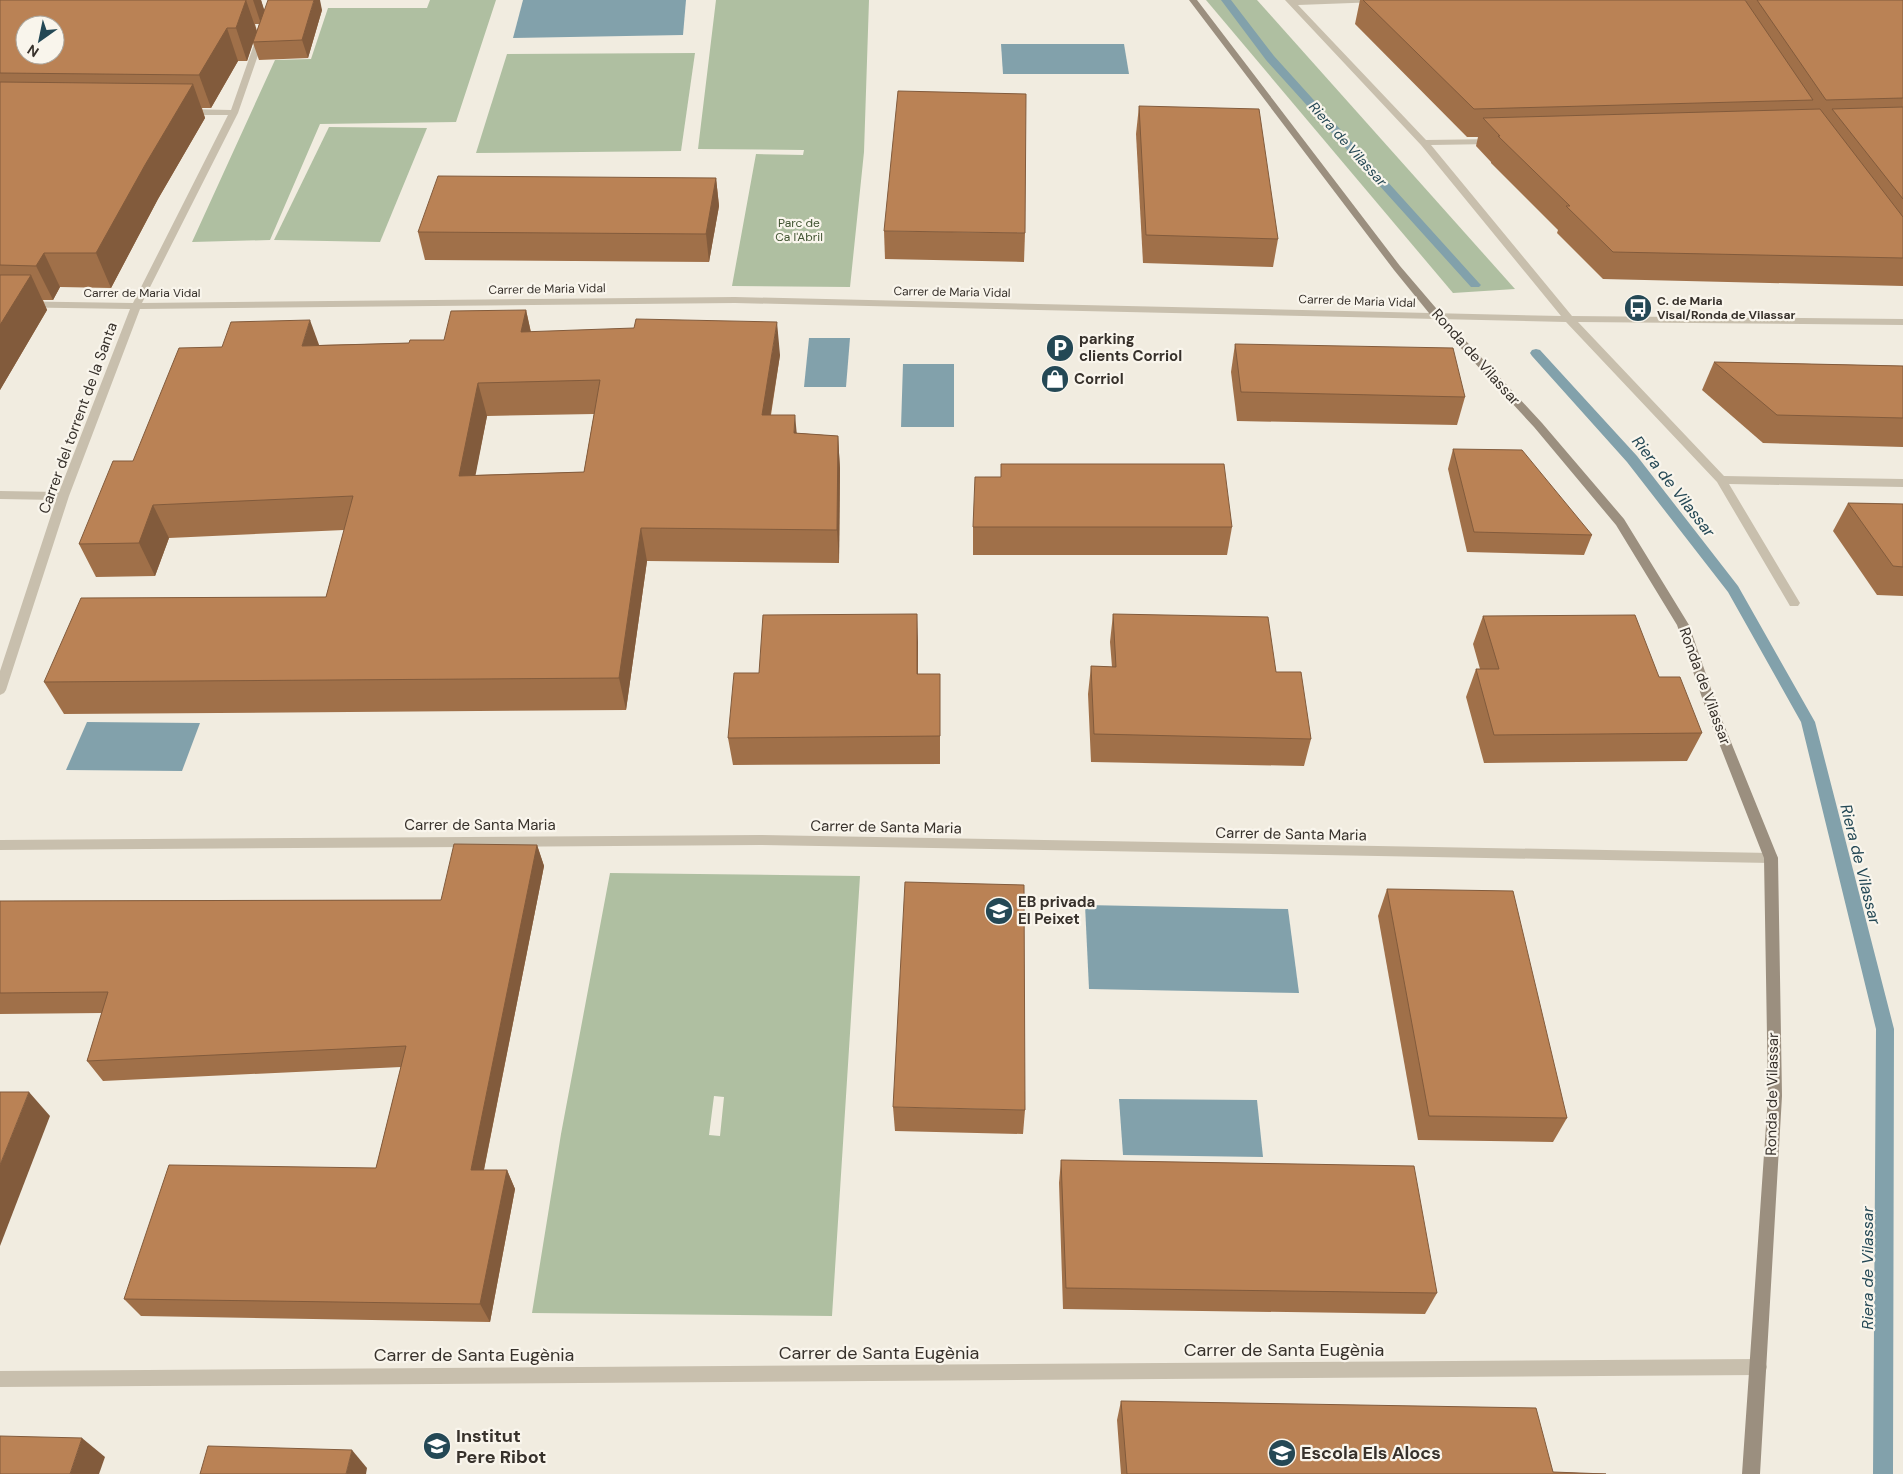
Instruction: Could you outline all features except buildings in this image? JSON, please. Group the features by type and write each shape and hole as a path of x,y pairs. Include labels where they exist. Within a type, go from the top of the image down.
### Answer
{"street":[{"name":"Ronda de Vilassar","path":"1193,0 1397,268 1437,316 1538,425 1620,522 1683,625 1714,715 1771,858 1775,1096 1751,1474"},
{"path":"1291,1 1379,0"},
{"path":"1291,1 1424,143 1547,295 1721,480 1794,603"},
{"name":"Carrer del torrent de la Santa","path":"0,690 64,496 136,306 234,112 260,28"},
{"path":"175,112 234,112"},
{"path":"1424,143 1499,141"},
{"name":"Carrer de Maria Vidal","path":"0,304 136,306 735,300 1569,319 1903,322"},
{"path":"1721,480 1903,483"},
{"path":"0,494 64,496"},
{"name":"Carrer de Santa Maria","path":"0,845 760,840 1771,858"},
{"name":"Carrer de Santa Eugènia","path":"0,1379 1759,1367"}],"green space":[{"path":"430,0 496,0 456,122 320,124 270,240 192,242 275,60 311,59 328,8 427,8"},
{"name":"Parc de Ca l'Abril","path":"716,0 869,0 864,152 850,287 732,286 756,154 803,155 804,150 698,149"},
{"path":"1206,0 1257,0 1515,289 1453,293"},
{"path":"695,53 681,151 476,153 507,54"},
{"path":"329,127 427,128 380,242 274,240"},
{"path":"610,873 860,876 832,1316 532,1313 561,1134","holes":["714,1096 724,1097 720,1136 709,1135"]}],"water":[{"path":"523,0 686,0 683,35 513,38"},
{"path":"1001,44 1124,44 1129,74 1003,74"},
{"path":"809,338 850,338 846,387 804,387"},
{"path":"903,364 954,364 954,427 901,427"},
{"path":"87,722 200,723 182,771 66,770"},
{"path":"1085,905 1288,909 1299,993 1089,989"},
{"path":"1119,1099 1257,1100 1263,1157 1123,1155"}],"waterway":[{"name":"Riera de Vilassar","path":"1226,0 1270,58 1475,285"},
{"name":"Riera de Vilassar","path":"1536,353 1632,459 1733,589 1808,722 1885,1029 1883,1474"}],"place":[{"name":"C. de Maria Visal/Ronda de Vilassar","path":"1638,308"},
{"name":"parking clients Corriol","path":"1060,348"},
{"name":"Corriol","path":"1055,379"},
{"name":"EB privada El Peixet","path":"999,911"},
{"name":"Institut Pere Ribot","path":"437,1446"},
{"name":"Escola Els Alocs","path":"1282,1453"}]}
